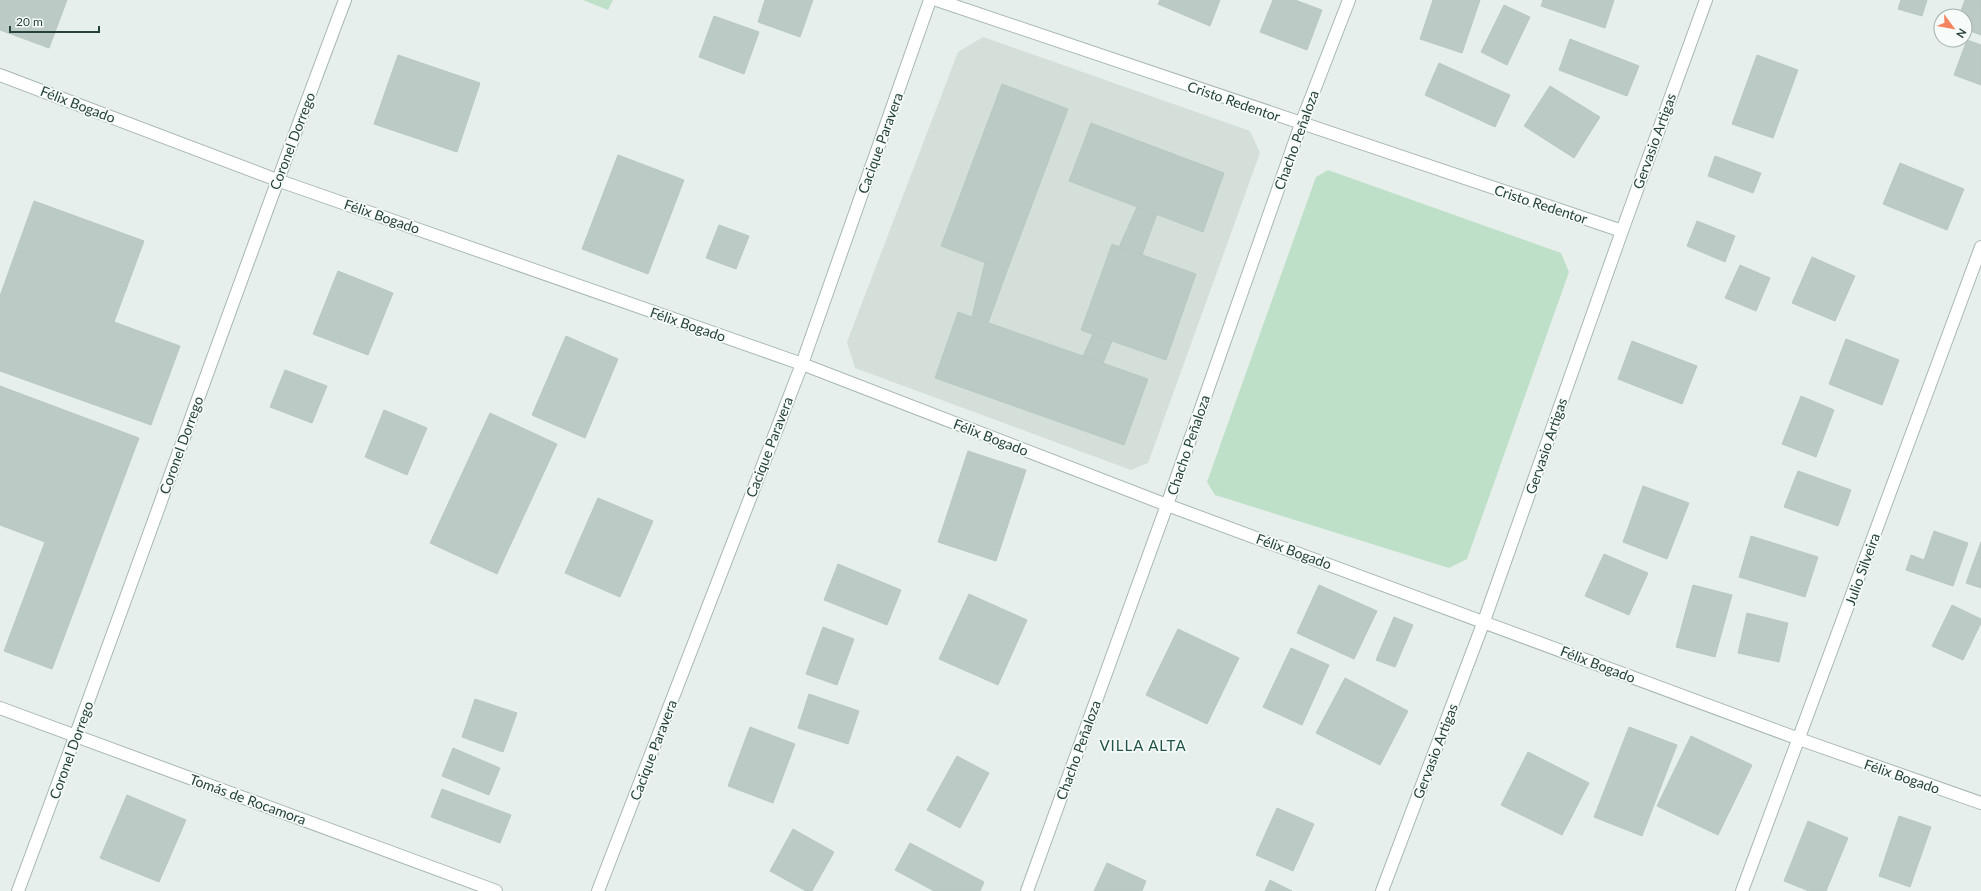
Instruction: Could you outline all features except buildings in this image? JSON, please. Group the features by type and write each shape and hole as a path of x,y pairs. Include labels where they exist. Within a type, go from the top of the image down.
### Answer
{"street":[{"name":"Coronel Dorrego","path":"18,891 76,736 277,180 345,0"},
{"name":"Cacique Paravera","path":"598,891 802,364 930,0"},
{"name":"Cristo Redentor","path":"937,0 1622,231"},
{"name":"Chacho Peñaloza","path":"1027,891 1167,505 1301,124 1349,0"},
{"name":"Gervasio Artigas","path":"1382,891 1484,621 1622,231 1706,0"},
{"name":"Félix Bogado","path":"0,75 277,180 802,364 1167,505 1484,621 1799,739 1981,803"},
{"name":"Julio Silveira","path":"1742,891 1981,247"},
{"name":"Tomás de Rocamora","path":"0,708 496,891"}],"shaded area":[{"path":"983,37 1250,131 1260,153 1148,463 1131,470 855,368 847,342 958,52"}],"green space":[{"path":"583,0 613,0 608,10"},
{"path":"1328,170 1561,253 1569,272 1467,559 1449,568 1215,495 1207,482 1316,177"}],"district":[{"name":"VILLA ALTA","path":"1143,745"}]}
